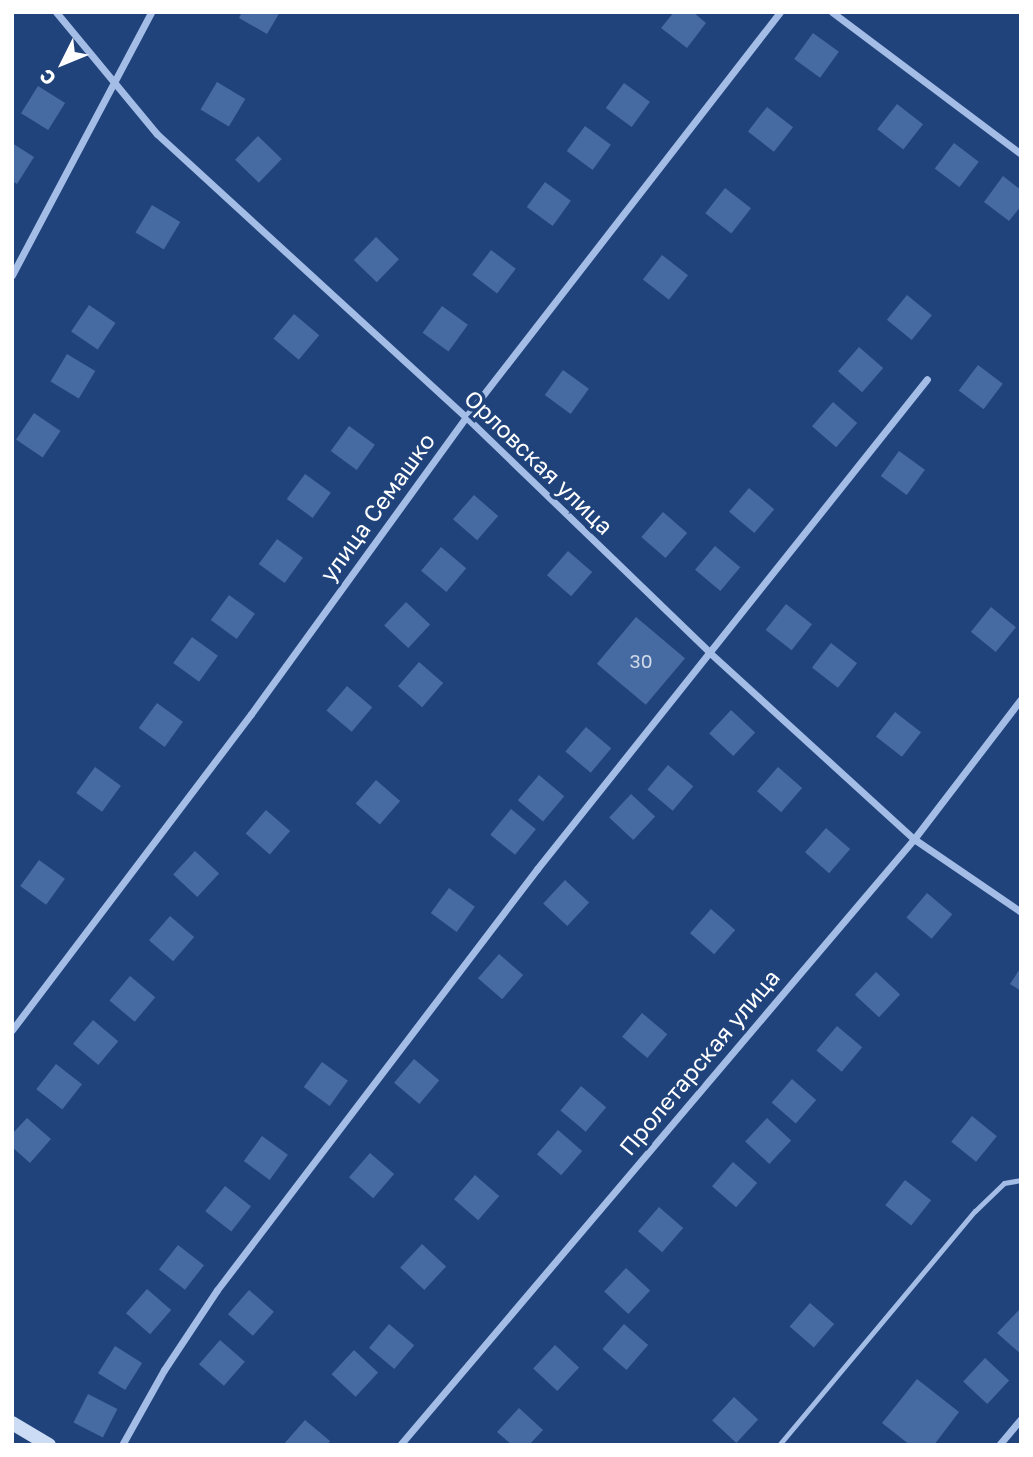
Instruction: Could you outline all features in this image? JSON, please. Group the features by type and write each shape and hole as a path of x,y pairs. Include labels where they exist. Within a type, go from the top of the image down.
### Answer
{"street":[{"name":"Орловская улица","path":"56,12 157,134 466,418 709,652 914,839 1021,912"},
{"path":"12,275 151,12"},
{"name":"улица Семашко","path":"12,1030 251,714 466,418 780,12"},
{"path":"832,12 1021,154"},
{"path":"122,1445 164,1370 217,1290 537,869 928,379"},
{"name":"Пролетарская улица","path":"400,1445 914,839 1021,699"},
{"path":"999,1445 1021,1419"},
{"path":"12,1423 49,1445"}],"lane":[{"path":"779,1445 975,1211 1004,1184 1021,1180"}],"building":[{"path":"242,12 280,12 267,34 239,18"},
{"path":"674,12 693,12 706,23 687,48 661,28"},
{"path":"813,33 839,52 820,78 794,59"},
{"path":"217,82 245,99 229,126 201,109"},
{"path":"624,83 650,102 632,127 606,108"},
{"path":"38,86 65,103 48,130 21,113"},
{"path":"897,104 923,124 903,150 877,129"},
{"path":"767,107 793,127 774,152 748,131"},
{"path":"585,126 611,145 593,170 567,151"},
{"path":"258,136 282,159 259,183 235,160"},
{"path":"12,143 34,157 17,184 12,181"},
{"path":"954,143 979,162 959,187 935,169"},
{"path":"1003,176 1021,190 1021,206 1009,221 984,202"},
{"path":"545,182 571,201 553,226 527,207"},
{"path":"725,188 751,208 731,234 705,213"},
{"path":"152,205 180,222 164,249 136,232"},
{"path":"376,237 399,259 377,282 354,260"},
{"path":"491,250 516,269 497,293 472,275"},
{"path":"662,255 688,275 669,300 643,279"},
{"path":"907,295 932,315 912,340 887,320"},
{"path":"89,305 116,323 98,349 71,332"},
{"path":"442,306 468,325 448,352 423,333"},
{"path":"294,314 319,335 299,360 273,339"},
{"path":"859,347 883,368 862,392 838,371"},
{"path":"67,354 95,371 79,398 51,381"},
{"path":"978,365 1003,384 983,409 959,391"},
{"path":"563,370 589,389 571,414 545,395"},
{"path":"833,402 857,423 836,447 812,426"},
{"path":"34,413 61,431 43,457 16,440"},
{"path":"349,426 375,445 357,470 331,451"},
{"path":"899,451 925,470 907,495 881,476"},
{"path":"305,474 331,493 313,518 287,499"},
{"path":"749,488 774,509 754,533 729,512"},
{"path":"474,495 498,516 477,540 453,519"},
{"path":"663,512 687,533 666,558 641,537"},
{"path":"277,539 303,558 285,583 259,564"},
{"path":"715,546 740,567 720,591 695,570"},
{"path":"441,547 466,568 446,592 421,571"},
{"path":"568,551 592,572 571,596 547,575"},
{"path":"229,595 255,614 237,639 211,620"},
{"path":"406,602 430,625 408,648 384,625"},
{"path":"786,604 812,624 792,650 766,630"},
{"path":"991,607 1016,627 996,652 971,632"},
{"path":"636,617 685,658 646,705 597,664"},
{"path":"192,637 218,656 199,682 173,663"},
{"path":"831,643 857,663 838,688 812,667"},
{"path":"419,662 443,683 422,707 398,686"},
{"path":"347,686 372,707 352,732 326,711"},
{"path":"157,703 183,722 165,747 139,728"},
{"path":"731,710 755,733 733,756 709,733"},
{"path":"895,712 921,732 902,757 876,736"},
{"path":"586,727 611,748 591,773 565,752"},
{"path":"668,765 693,786 673,811 647,790"},
{"path":"95,767 121,786 102,812 76,793"},
{"path":"778,767 802,788 781,812 757,791"},
{"path":"539,775 564,796 543,821 518,800"},
{"path":"376,780 400,801 380,824 356,803"},
{"path":"631,794 655,817 633,840 609,817"},
{"path":"511,809 536,829 515,855 490,835"},
{"path":"266,810 290,831 270,854 246,833"},
{"path":"826,828 850,849 829,873 805,852"},
{"path":"195,851 219,874 197,897 173,874"},
{"path":"39,860 65,879 46,905 20,886"},
{"path":"565,880 589,903 567,926 543,903"},
{"path":"449,888 475,907 457,932 431,913"},
{"path":"927,893 952,914 932,939 906,918"},
{"path":"711,909 735,930 714,954 690,933"},
{"path":"170,916 194,937 173,961 149,940"},
{"path":"499,954 523,975 502,999 478,978"},
{"path":"1021,967 1021,991 1010,984"},
{"path":"876,972 900,995 879,1017 855,995"},
{"path":"130,976 155,997 135,1022 109,1001"},
{"path":"642,1013 667,1034 647,1058 622,1037"},
{"path":"93,1020 118,1041 98,1065 73,1044"},
{"path":"837,1026 862,1047 842,1072 816,1051"},
{"path":"414,1059 439,1080 419,1104 394,1083"},
{"path":"322,1062 348,1081 330,1106 304,1087"},
{"path":"56,1064 82,1084 62,1110 36,1089"},
{"path":"792,1079 816,1100 796,1123 772,1102"},
{"path":"581,1086 606,1107 586,1132 560,1111"},
{"path":"972,1116 997,1136 976,1162 951,1142"},
{"path":"27,1118 51,1139 30,1163 12,1147 12,1134"},
{"path":"767,1118 791,1141 769,1164 745,1141"},
{"path":"558,1130 582,1151 561,1175 537,1154"},
{"path":"262,1136 288,1155 270,1180 244,1161"},
{"path":"370,1153 394,1174 373,1198 349,1177"},
{"path":"733,1162 757,1183 736,1207 712,1186"},
{"path":"475,1175 499,1196 478,1220 454,1199"},
{"path":"905,1180 931,1200 911,1226 885,1205"},
{"path":"225,1186 251,1206 231,1232 205,1211"},
{"path":"659,1207 683,1228 662,1252 638,1231"},
{"path":"422,1244 446,1267 424,1290 400,1267"},
{"path":"178,1245 204,1265 185,1290 159,1269"},
{"path":"626,1268 650,1291 628,1314 604,1291"},
{"path":"147,1289 171,1310 150,1334 126,1313"},
{"path":"249,1290 274,1312 253,1336 228,1314"},
{"path":"810,1303 834,1324 814,1347 790,1326"},
{"path":"1019,1310 1021,1312 1021,1354 997,1333"},
{"path":"389,1324 414,1345 394,1369 369,1348"},
{"path":"624,1324 648,1345 627,1370 602,1349"},
{"path":"220,1340 245,1362 224,1386 199,1364"},
{"path":"555,1345 579,1368 557,1391 533,1368"},
{"path":"115,1346 142,1363 125,1390 98,1373"},
{"path":"354,1350 378,1373 356,1397 331,1374"},
{"path":"985,1358 1009,1381 987,1404 963,1381"},
{"path":"917,1379 959,1412 934,1445 910,1445 882,1423"},
{"path":"88,1394 117,1409 103,1437 73,1423"},
{"path":"734,1397 758,1420 736,1443 712,1420"},
{"path":"519,1408 543,1430 529,1445 512,1445 497,1432"},
{"path":"305,1420 330,1441 327,1445 283,1445"}]}
